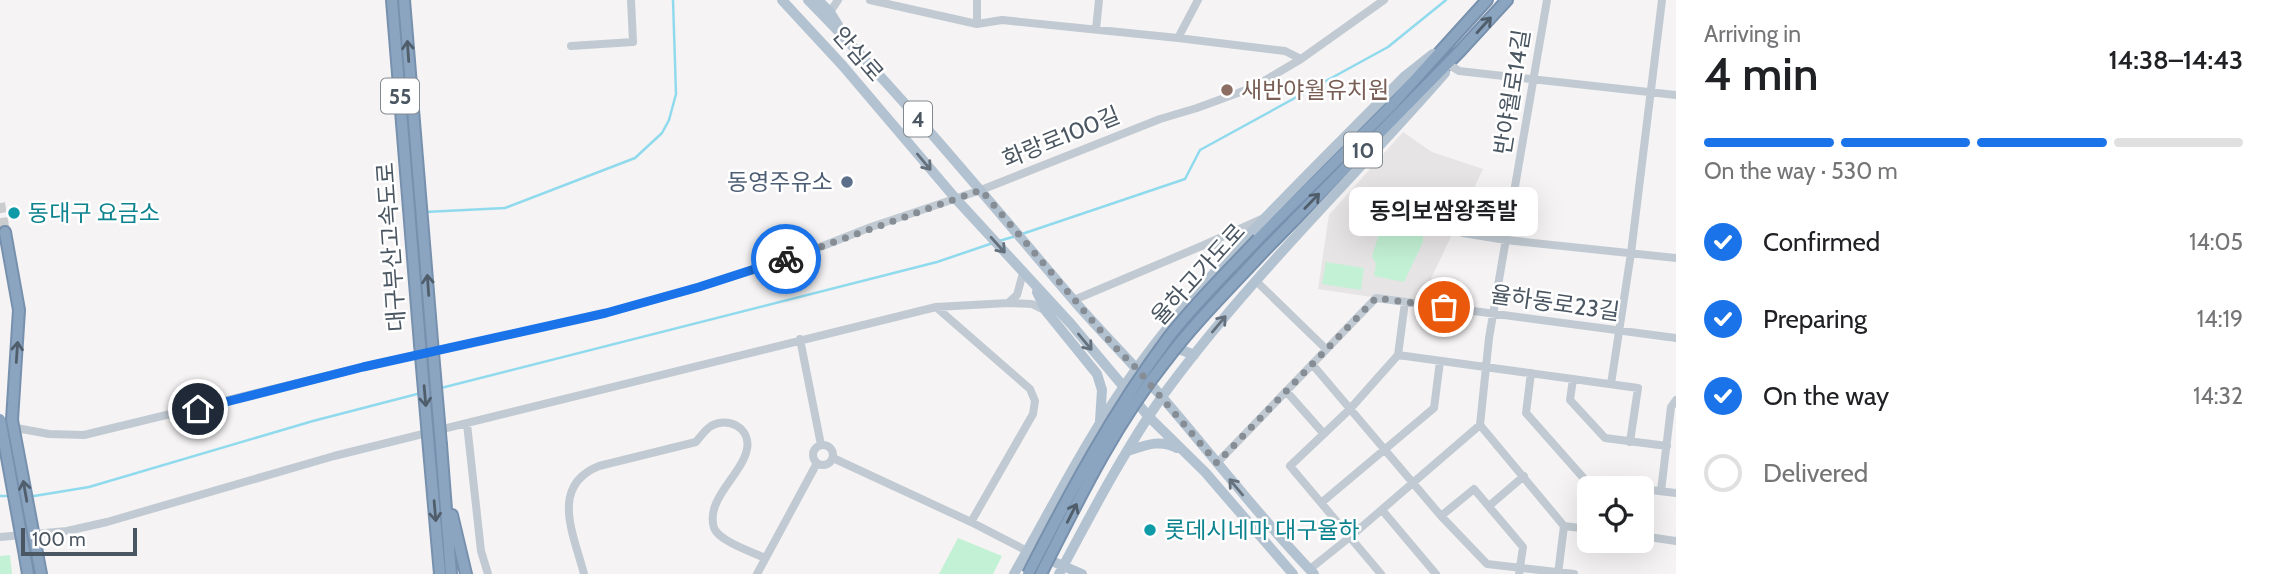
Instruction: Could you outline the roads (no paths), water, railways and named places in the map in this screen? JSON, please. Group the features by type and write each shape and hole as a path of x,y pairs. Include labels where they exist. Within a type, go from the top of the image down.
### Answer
{"highway":[{"name":"대구부산고속도로","path":"392,0 414,192 423,229 432,341 440,574"},
{"name":"대구부산고속도로","path":"404,0 414,192 411,229 420,344 435,447 444,482 451,574"},
{"name":"10","path":"1450,41 1487,0"},
{"name":"10","path":"1461,50 1507,0"},
{"name":"율하고가도로","path":"1028,574 1065,502 1124,401 1169,337 1258,239 1391,106 1450,41"},
{"name":"율하고가도로","path":"1041,574 1083,493 1135,404 1182,341 1265,250 1461,50"},
{"path":"5,232 19,310 12,420 41,574"},
{"path":"0,418 28,574"},
{"path":"444,482 466,574"}],"main road":[{"name":"안심로","path":"782,0 843,66 956,199 1146,413 1186,452 1293,574"},
{"name":"4","path":"808,0 845,37"},
{"path":"818,0 830,12 845,37"},
{"name":"안심로","path":"845,37 991,201 1113,345 1162,397 1233,485 1312,571"},
{"path":"1014,574 1100,424 1136,368 1228,259 1404,77 1450,41"},
{"path":"1061,570 1128,452 1146,413 1256,281 1451,66 1461,50"},
{"path":"1033,283 1046,311 1097,374 1102,390 1100,424"},
{"path":"1170,327 1172,346 1194,355"},
{"path":"1100,424 1113,431 1121,442 1120,466"},
{"path":"1128,452 1149,444 1166,443 1186,452"},
{"path":"1027,551 1061,570 1082,574"}],"street":[{"path":"571,46 633,41 631,0"},
{"path":"830,12 838,0"},
{"path":"870,0 977,24 1002,20 1096,29 1285,51 1301,59"},
{"path":"908,0 915,9"},
{"path":"977,0 977,24"},
{"path":"1096,29 1099,0"},
{"path":"1178,38 1198,0"},
{"name":"화랑로100길","path":"0,425 49,434 84,435 363,367 606,313 699,287 956,199 1160,119 1233,96 1301,59 1370,4 1384,0"},
{"name":"반야월로14길","path":"1480,425 1493,314 1546,0"},
{"path":"1611,384 1631,253 1662,0"},
{"path":"1451,66 1459,71 1676,95"},
{"path":"1074,300 1270,216"},
{"path":"1463,233 1676,258"},
{"path":"1204,245 1219,245 1228,259"},
{"path":"1008,303 1017,295 1023,273"},
{"path":"1256,281 1326,349"},
{"name":"율하동로23길","path":"1217,463 1376,298 1676,338"},
{"path":"1381,574 1290,466 1350,409 1398,355 1405,302"},
{"path":"0,537 67,531 107,522 334,456 936,307 1008,303 1032,304 1046,311"},
{"path":"936,307 1030,389 1035,401 1033,414 971,522"},
{"path":"800,339 821,445"},
{"path":"1398,355 1638,388 1630,442"},
{"path":"1321,503 1434,408 1440,361"},
{"path":"1312,364 1441,516 1487,564 1519,571 1574,574"},
{"path":"1531,373 1527,413 1582,476"},
{"path":"1573,379 1570,400 1605,438 1667,446"},
{"path":"1286,391 1324,434"},
{"path":"1661,491 1671,407 1676,400"},
{"path":"584,574 569,519 570,492 576,480 585,472 599,466 696,442 711,426 729,422 744,432 747,452 721,494 713,513 714,526 724,539 765,558"},
{"path":"467,424 481,551 488,574"},
{"path":"1312,571 1480,425 1564,526 1577,528"},
{"path":"821,445 831,448 833,458"},
{"path":"817,463 813,455 815,449 821,445"},
{"path":"833,458 1027,551"},
{"path":"817,463 826,465 833,458"},
{"path":"757,574 817,463"},
{"path":"1489,506 1524,476"},
{"path":"1441,516 1474,489 1523,547 1519,571"},
{"path":"1654,490 1676,493"},
{"path":"1381,510 1436,574"},
{"path":"1558,573 1564,526"},
{"path":"1654,538 1676,541"},
{"path":"1485,574 1487,564"}],"waterway":[{"path":"425,212 505,208 635,158 662,133 669,120 676,94 673,0"},
{"path":"1022,234 1185,179 1200,150 1388,47 1446,0"},
{"path":"999,241 1016,236"},
{"path":"441,388 937,262 993,243"},
{"path":"28,497 89,487 313,421 421,393"},
{"path":"0,496 11,496"}],"tunnel":[{"path":"0,203 5,232"}],"place":[{"name":"새반야월유치원","path":"1227,90"},
{"name":"동영주유소","path":"847,182"},
{"name":"동대구 요금소","path":"14,213"},
{"name":"동의보쌈왕족발","path":"1444,307"},
{"name":"롯데시네마 대구율하","path":"1150,530"}]}
